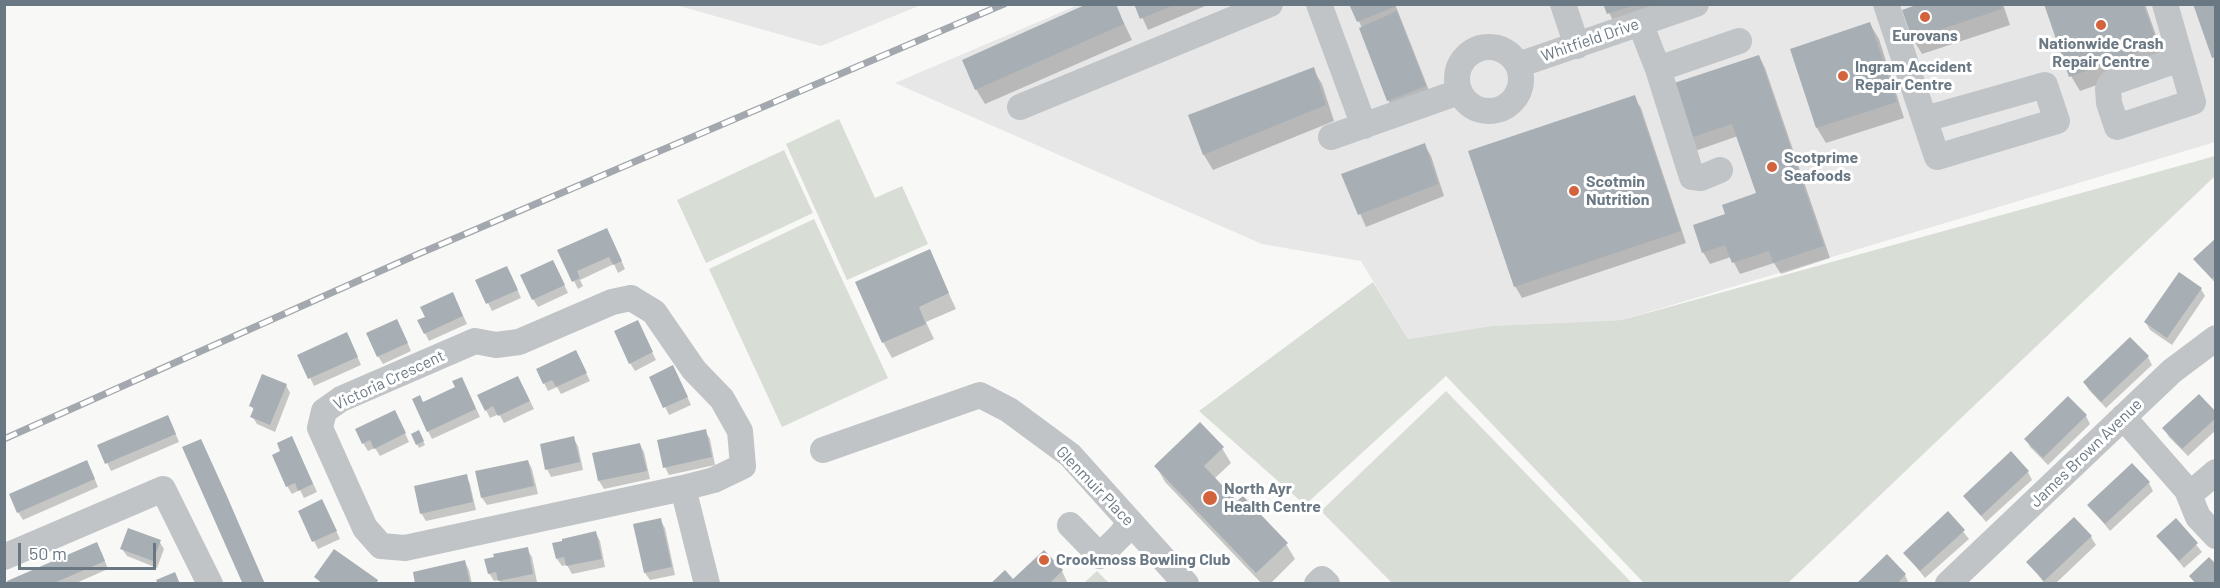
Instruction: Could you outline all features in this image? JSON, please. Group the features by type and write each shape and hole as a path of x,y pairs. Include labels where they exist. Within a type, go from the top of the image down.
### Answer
{"street":[{"path":"1020,107 1270,4"},
{"path":"1318,4 1364,126"},
{"path":"1563,4 1577,46"},
{"name":"Whitfield Drive","path":"1518,65 1696,4"},
{"path":"1886,4 1937,157 2056,121 2045,85 1926,119"},
{"path":"2165,4 2180,59"},
{"path":"1640,23 1658,69 1692,177 1701,178 1720,170"},
{"path":"1658,69 1739,41"},
{"path":"1494,47 1505,51 1514,58 1518,65 1521,77 1520,88 1515,99 1500,110 1478,110 1468,104 1459,92 1456,79 1460,64 1476,49 1494,47"},
{"path":"1331,137 1459,92"},
{"name":"Victoria Crescent","path":"631,298 654,312 694,370 722,399 740,431 743,466 714,480 683,488 405,548 381,546 365,528 320,429 324,411 341,399 475,341 496,345 519,342 612,302 631,298"},
{"name":"James Brown Avenue","path":"1960,580 2123,417 2172,371 2216,338"},
{"name":"Glenmuir Place","path":"824,450 981,395 1009,410 1070,455 1186,584"},
{"path":"2123,417 2189,495 2198,517 2216,536"},
{"path":"2189,495 2216,472"},
{"path":"683,488 707,584"},
{"path":"4,557 163,489 210,584"},
{"path":"1070,525 1100,556 1121,536 1130,522"},
{"path":"1317,584 1322,579 1327,584"}],"shaded area":[{"path":"676,5 921,5 821,46"},
{"path":"1078,5 2215,5 2215,142 1622,320 1491,326 1408,339 1361,261 1262,244 895,83"},
{"path":"839,119 875,198 902,186 928,244 847,280 786,144"},
{"path":"784,150 813,213 706,263 677,200"},
{"path":"2215,156 2215,176 1788,583 1644,583 1446,376 1305,505 1199,411 1373,282 1408,339 1491,326 1622,320"},
{"path":"814,219 888,378 782,427 709,269"},
{"path":"1446,391 1632,583 1392,583 1321,511"},
{"path":"1097,571 1109,583 1084,583"}],"building":[{"path":"1087,4 1116,4 1124,24 975,90 962,60"},
{"path":"1134,4 1174,4 1174,5 1140,19"},
{"path":"1349,4 1395,4 1396,6 1357,22"},
{"path":"1603,4 1635,4 1635,5 1607,14"},
{"path":"1919,4 2001,4 2002,9 1912,39 1902,10"},
{"name":"Nationwide Crash Repair Centre","path":"2044,4 2143,4 2158,45 2069,77"},
{"path":"2193,4 2216,4 2216,57 2212,58"},
{"path":"1397,11 1426,86 1387,101 1359,28"},
{"name":"Ingram Accident Repair Centre","path":"1870,22 1897,102 1816,128 1790,49"},
{"name":"Scotprime Seafoods","path":"1759,55 1824,246 1773,263 1769,251 1732,263 1725,245 1702,253 1693,225 1725,214 1722,205 1756,193 1732,124 1684,140 1665,86"},
{"path":"1314,67 1326,105 1203,155 1188,115"},
{"name":"Scotmin Nutrition","path":"1635,95 1681,231 1514,287 1468,151"},
{"path":"1425,143 1438,184 1358,215 1341,174"},
{"path":"607,228 622,261 613,265 609,257 577,271 580,278 572,282 557,250"},
{"path":"2216,238 2216,275 2212,279 2193,259"},
{"path":"930,249 949,293 919,307 926,324 882,343 855,282"},
{"path":"553,260 565,285 532,300 520,275"},
{"path":"507,266 518,290 486,304 475,280"},
{"path":"2179,272 2202,288 2167,338 2144,322"},
{"path":"453,292 463,316 424,334 417,320 425,317 420,307"},
{"path":"397,319 408,343 377,357 366,333"},
{"path":"638,320 653,352 629,364 614,331"},
{"path":"347,332 358,357 308,379 297,355"},
{"path":"2130,337 2149,356 2101,402 2083,382"},
{"path":"576,350 587,373 556,387 552,380 543,384 536,369"},
{"path":"673,365 688,397 663,408 649,377"},
{"path":"262,374 287,384 270,425 250,417 254,408 249,406"},
{"path":"518,376 530,401 498,416 493,406 485,411 477,395"},
{"path":"462,377 476,409 427,432 412,399 420,395 423,402 455,387 452,381"},
{"path":"2199,394 2216,412 2216,418 2182,449 2162,428"},
{"path":"2068,396 2087,415 2043,458 2024,439"},
{"path":"395,410 406,433 374,449 370,440 362,444 355,429"},
{"path":"168,415 176,434 105,464 97,445"},
{"name":"North Ayr Health Centre","path":"1200,422 1224,447 1204,466 1237,501 1243,496 1288,543 1256,573 1154,466"},
{"path":"706,429 712,457 663,468 657,440"},
{"path":"419,430 424,441 416,445 411,434"},
{"path":"292,436 313,484 298,491 295,483 286,487 272,455 280,451 277,443"},
{"path":"574,436 580,462 545,470 540,444"},
{"path":"201,439 265,584 243,584 182,447"},
{"path":"640,443 647,471 598,481 592,453"},
{"path":"2011,451 2029,471 1981,516 1963,496"},
{"path":"87,460 95,479 17,513 9,494"},
{"path":"528,460 534,486 481,498 475,471"},
{"path":"2132,463 2150,482 2105,524 2087,505"},
{"path":"467,474 473,502 420,514 414,486"},
{"path":"322,499 337,531 312,542 298,511"},
{"path":"1948,511 1965,530 1920,571 1903,553"},
{"path":"2074,517 2092,536 2044,581 2026,562"},
{"path":"661,518 672,567 644,573 633,524"},
{"path":"2176,518 2198,543 2179,561 2156,536"},
{"path":"128,528 161,540 153,561 120,549"},
{"path":"596,531 602,559 566,566 564,557 556,559 552,543"},
{"path":"97,542 105,561 52,584 8,584 7,581"},
{"path":"528,547 533,574 498,581 496,572 488,574 484,559 494,557 493,554"},
{"path":"334,549 378,580 376,584 323,584 314,577"},
{"name":"Crookmoss Bowling Club","path":"1044,550 1063,570 1049,584 990,584 1005,570 1013,579"},
{"path":"1887,554 1906,574 1897,584 1856,584"},
{"path":"2209,557 2216,564 2216,584 2196,584 2189,576"},
{"path":"465,560 470,584 415,584 413,572"},
{"path":"175,572 180,584 158,584 156,580"}],"railway":[{"path":"4,439 416,255 1004,4"}],"place":[{"name":"Eurovans","path":"1925,17"},
{"name":"Nationwide Crash Repair Centre","path":"2101,25"},
{"name":"Ingram Accident Repair Centre","path":"1843,76"},
{"name":"Scotprime Seafoods","path":"1772,167"},
{"name":"Scotmin Nutrition","path":"1574,191"},
{"name":"North Ayr Health Centre","path":"1210,498"},
{"name":"Crookmoss Bowling Club","path":"1044,560"}]}
